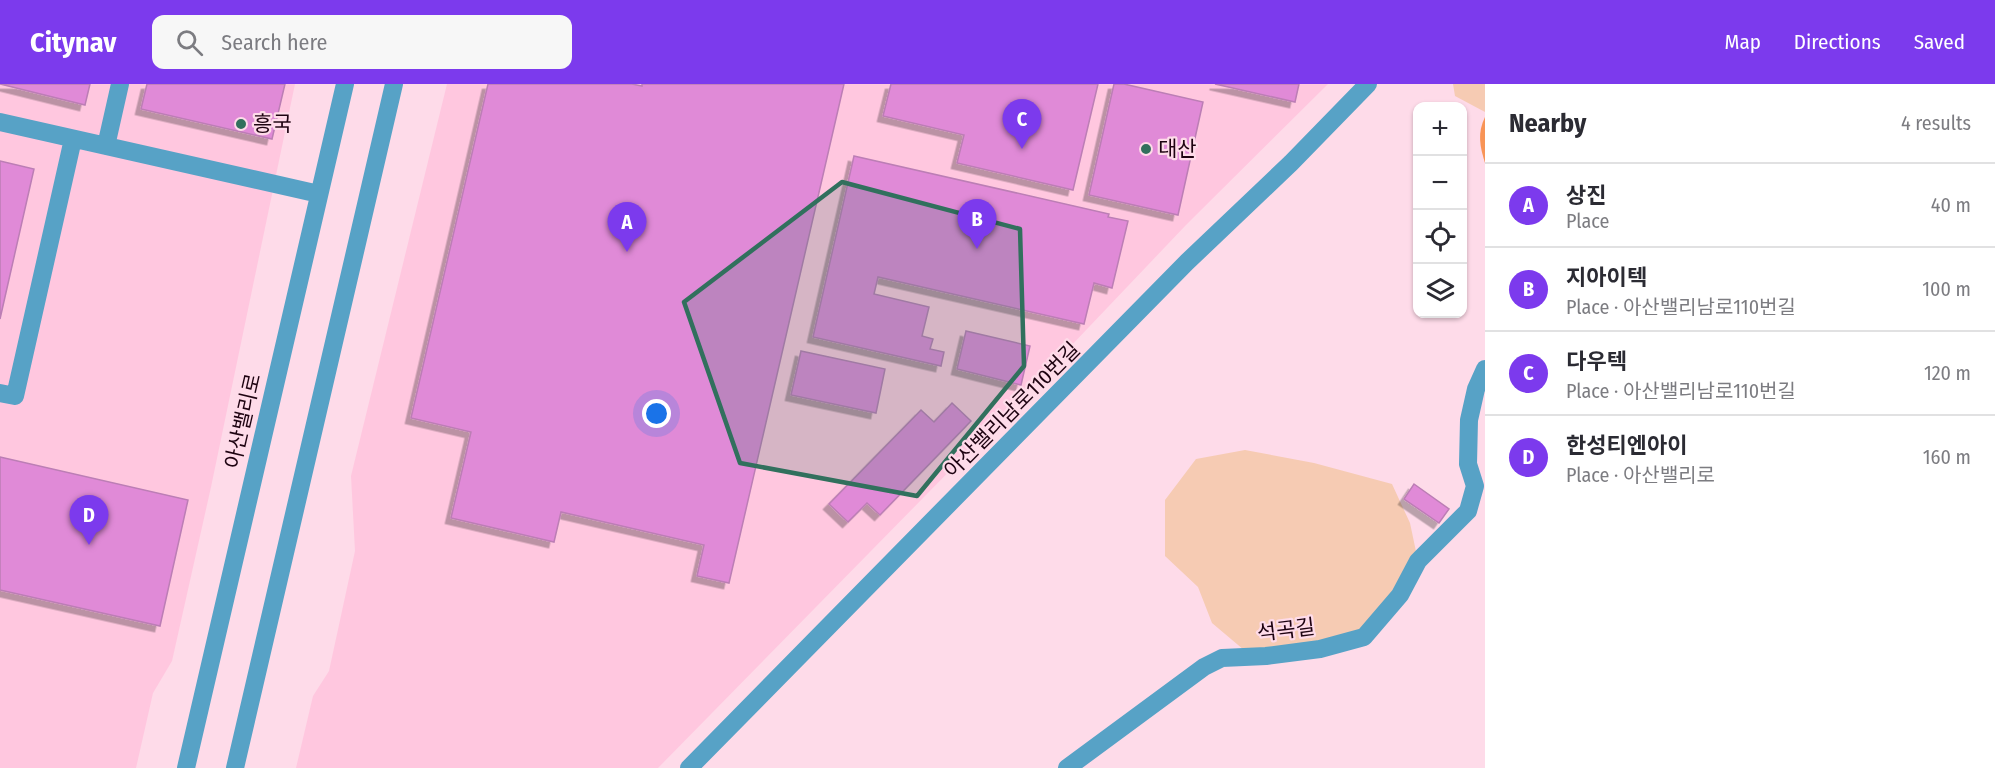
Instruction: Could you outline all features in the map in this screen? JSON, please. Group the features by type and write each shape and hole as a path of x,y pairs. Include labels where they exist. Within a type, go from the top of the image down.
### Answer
{"street":[{"path":"106,146 120,84"},
{"name":"아산밸리로","path":"186,768 345,84"},
{"path":"236,768 394,84"},
{"name":"아산밸리남로110번길","path":"689,768 1187,262 1291,163 1368,84"},
{"path":"0,122 319,194"},
{"path":"0,393 15,396 73,139"},
{"path":"1485,369 1476,389 1469,420 1468,464 1475,486 1473,496 1485,512"},
{"name":"석곡길","path":"1067,768 1204,667 1222,658 1266,656 1320,649 1364,637 1400,595 1418,561 1468,511 1473,496"}],"highlighted area":[{"path":"842,182 1020,229 1024,366 917,496 740,463 684,302"}],"shaded area":[{"path":"0,84 295,84 211,487 172,661 153,693 136,768 0,768"},
{"path":"447,84 1328,84 1186,225 1030,389 658,768 296,768 313,696 329,671 355,551 351,476"},
{"path":"1453,84 1485,84 1485,112 1467,102 1455,96"},
{"path":"1485,117 1485,163 1480,140"},
{"path":"1245,450 1314,463 1392,484 1410,523 1418,561 1364,637 1244,650 1212,623 1198,587 1165,556 1165,500 1196,459"}],"building":[{"path":"0,84 90,84 85,105"},
{"name":"흥국","path":"147,84 285,84 272,139 141,109"},
{"path":"488,84 632,84 642,86 642,84 844,84 729,583 697,576 704,545 561,512 554,542 451,518 471,432 411,418"},
{"path":"891,84 1098,84 1073,190 957,163 964,135 883,116"},
{"name":"대산","path":"1114,84 1124,84 1203,102 1178,215 1089,195"},
{"path":"1215,84 1299,84 1295,102"},
{"path":"854,156 1109,214 1108,217 1128,221 1112,288 1094,283 1084,324 878,277 874,294 929,307 922,336 933,339 930,349 944,352 941,366 813,337"},
{"path":"0,161 34,169 0,319"},
{"path":"966,331 1030,346 1021,385 957,369"},
{"path":"801,351 885,369 876,413 791,395"},
{"path":"952,403 971,421 880,515 867,503 848,522 829,504 921,410 934,422"},
{"path":"0,457 188,500 160,626 0,590"},
{"path":"1414,484 1449,509 1439,523 1404,499"}],"place":[{"name":"흥국","path":"241,124"},
{"name":"다우텍","path":"1022,149"},
{"name":"대산","path":"1146,149"},
{"name":"지아이텍","path":"977,249"},
{"name":"상진","path":"627,252"},
{"name":"한성티엔아이","path":"89,545"}]}
